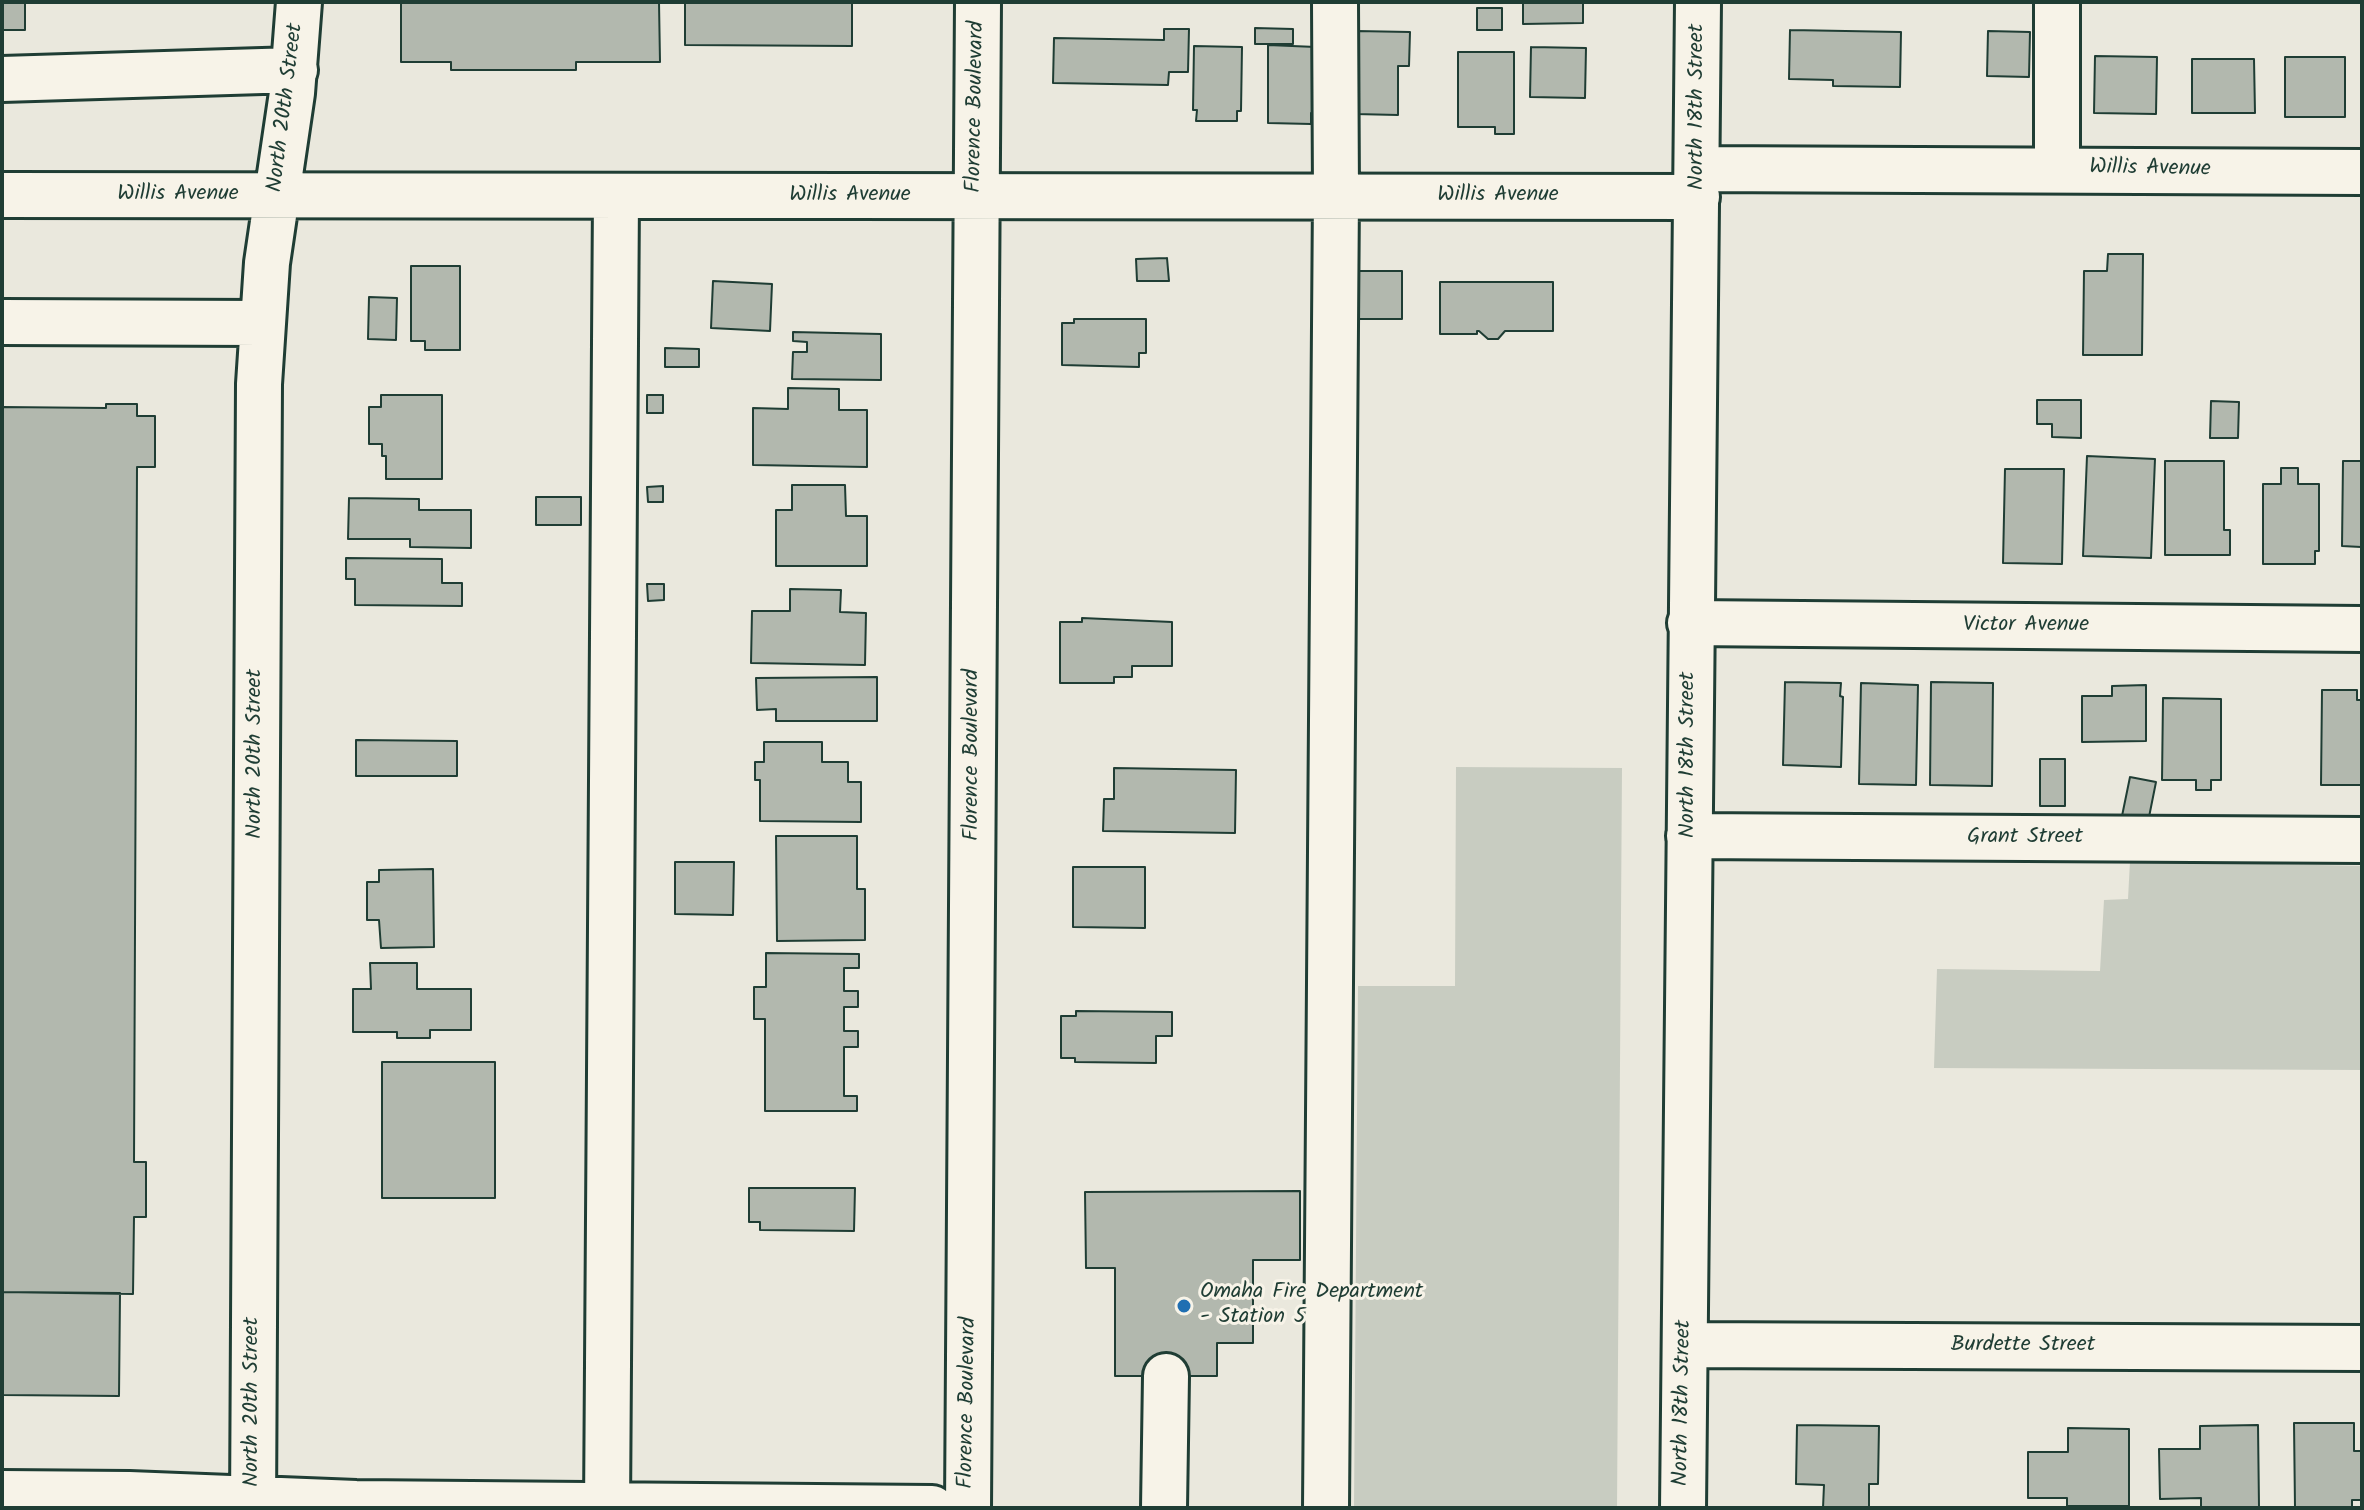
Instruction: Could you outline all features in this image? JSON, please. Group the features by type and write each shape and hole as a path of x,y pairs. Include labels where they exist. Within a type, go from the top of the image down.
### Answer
{"street":[{"name":"North 20th Street","path":"253,1503 258,416 261,323 295,70 299,2"},
{"name":"Florence Boulevard","path":"968,1508 978,2"},
{"path":"1326,1508 1335,2"},
{"name":"North 18th Street","path":"1683,1508 1698,2"},
{"path":"2057,2 2057,169"},
{"path":"2,79 295,70"},
{"name":"Willis Avenue","path":"2,195 1336,195 2057,169 2362,172"},
{"path":"607,1506 616,197"},
{"path":"2,322 261,323"},
{"name":"Victor Avenue","path":"1690,623 2362,629"},
{"name":"Grant Street","path":"1689,836 2362,840"},
{"name":"Burdette Street","path":"1685,1345 2362,1348"},
{"path":"1164,1508 1166,1376"},
{"path":"2,1493 82,1501 932,1508"}],"shaded area":[{"path":"1456,767 1622,768 1617,1508 1354,1508 1358,986 1455,986"},
{"path":"2130,861 2362,866 2362,1070 1934,1068 1937,969 2100,971 2104,900 2128,899"}],"building":[{"path":"2,2 25,2 25,30 2,30"},
{"path":"401,2 659,2 660,62 576,62 576,70 451,70 451,62 401,62"},
{"path":"685,2 852,2 852,46 685,45"},
{"path":"1523,2 1583,2 1583,23 1523,24"},
{"path":"1477,8 1502,8 1502,30 1477,30"},
{"path":"1255,28 1293,29 1293,44 1255,44"},
{"path":"1164,29 1189,29 1188,72 1169,72 1168,85 1053,83 1054,38 1164,40"},
{"path":"1790,30 1901,32 1900,87 1833,86 1833,80 1789,79"},
{"path":"1356,31 1410,32 1409,66 1398,66 1398,115 1355,114"},
{"path":"1988,31 2030,32 2029,77 1987,76"},
{"path":"1268,45 1316,47 1315,113 1311,113 1311,124 1268,123"},
{"path":"1194,46 1242,47 1241,111 1237,111 1237,121 1196,121 1197,110 1193,110"},
{"path":"1531,47 1586,48 1585,98 1530,97"},
{"path":"1458,52 1514,52 1514,134 1495,134 1495,127 1458,127"},
{"path":"2095,56 2157,57 2156,114 2094,113"},
{"path":"2285,57 2345,57 2345,117 2285,117"},
{"path":"2192,59 2254,59 2255,113 2192,113"},
{"path":"2108,254 2143,254 2142,355 2083,355 2084,271 2107,271"},
{"path":"1167,258 1169,281 1137,281 1136,259"},
{"path":"411,266 460,266 460,350 425,350 425,341 411,341"},
{"path":"1352,271 1402,271 1402,319 1352,319"},
{"path":"713,281 772,284 770,331 711,328"},
{"path":"1440,282 1553,282 1553,331 1505,331 1498,339 1488,339 1479,331 1477,334 1440,334"},
{"path":"369,297 397,298 396,340 368,339"},
{"path":"1074,319 1146,319 1146,353 1139,353 1139,367 1062,365 1062,323 1074,323"},
{"path":"793,332 881,334 881,380 792,379 793,352 807,352 807,342 793,341"},
{"path":"665,348 699,349 699,367 665,367"},
{"path":"788,388 839,389 839,410 867,410 867,467 753,465 753,408 788,409"},
{"path":"381,395 442,395 442,479 386,479 386,456 382,456 382,444 369,444 369,407 381,407"},
{"path":"647,395 663,395 663,413 647,413"},
{"path":"2037,400 2081,400 2081,438 2052,437 2052,424 2037,424"},
{"path":"2211,401 2239,402 2238,438 2210,438"},
{"path":"106,404 137,404 137,416 155,416 155,467 137,467 134,1162 146,1162 146,1217 134,1217 133,1294 2,1292 2,407 106,408"},
{"path":"2087,456 2155,459 2151,558 2083,556"},
{"path":"2165,461 2224,461 2224,530 2230,530 2230,555 2165,555"},
{"path":"2343,461 2362,461 2362,557 2361,547 2342,546"},
{"path":"2281,468 2298,468 2298,484 2319,484 2319,551 2315,551 2315,564 2263,564 2263,484 2281,484"},
{"path":"2005,469 2064,469 2062,564 2003,563"},
{"path":"792,485 845,485 846,516 867,516 867,566 776,566 776,510 792,510"},
{"path":"663,486 663,502 648,502 647,487"},
{"path":"536,497 581,497 581,525 536,525"},
{"path":"349,498 419,499 419,510 471,510 471,548 410,547 410,539 348,539"},
{"path":"346,558 442,559 442,583 462,583 462,606 355,605 355,579 346,579"},
{"path":"647,584 664,584 664,600 648,601"},
{"path":"790,589 841,590 840,612 866,613 865,665 751,663 752,611 790,611"},
{"path":"1082,618 1172,622 1172,666 1132,666 1132,677 1114,677 1114,683 1060,683 1060,622 1082,622"},
{"path":"877,677 877,721 776,721 776,709 757,710 756,678"},
{"path":"1785,682 1841,683 1841,767 1783,765"},
{"path":"1931,682 1993,683 1992,786 1930,785"},
{"path":"1861,683 1918,685 1916,785 1859,784"},
{"path":"2146,685 2146,741 2082,742 2082,696 2112,696 2112,686"},
{"path":"2322,690 2357,690 2357,700 2362,700 2362,785 2321,785"},
{"path":"2163,698 2221,699 2221,780 2211,780 2211,790 2196,790 2196,780 2162,780"},
{"path":"356,740 457,741 457,776 356,776"},
{"path":"764,742 822,742 822,762 848,762 848,782 861,782 861,822 760,821 760,780 755,780 755,762 764,762"},
{"path":"2040,759 2065,759 2065,806 2040,806"},
{"path":"1114,768 1236,770 1235,833 1103,831 1104,799 1114,799"},
{"path":"2130,777 2156,782 2148,822 2122,816"},
{"path":"776,836 857,836 857,889 865,889 865,940 777,941"},
{"path":"675,862 734,862 733,915 675,914"},
{"path":"1073,867 1145,867 1145,928 1073,927"},
{"path":"433,869 434,947 381,948 379,920 367,920 367,882 379,882 379,870"},
{"path":"766,953 859,954 859,968 844,968 844,991 858,991 858,1007 844,1007 844,1031 858,1031 858,1047 844,1047 844,1096 857,1096 857,1111 765,1111 765,1019 754,1019 754,987 766,987"},
{"path":"370,963 417,963 417,989 471,989 471,1030 430,1030 430,1038 397,1038 397,1032 353,1032 353,989 371,989"},
{"path":"1076,1011 1172,1012 1172,1036 1156,1036 1156,1063 1075,1062 1075,1058 1061,1058 1061,1016 1076,1016"},
{"path":"382,1062 495,1062 495,1198 382,1198"},
{"path":"749,1188 855,1188 854,1231 760,1230 760,1222 749,1222"},
{"name":"Omaha Fire Department - Station 5","path":"1300,1191 1300,1260 1253,1260 1253,1343 1217,1343 1217,1376 1115,1376 1115,1268 1086,1268 1085,1192"},
{"path":"2,1292 120,1293 119,1396 2,1395"},
{"path":"2294,1423 2354,1423 2354,1451 2362,1451 2362,1500 2352,1500 2352,1508 2295,1508"},
{"path":"1797,1425 1879,1426 1878,1484 1869,1484 1869,1508 1823,1508 1824,1485 1796,1484"},
{"path":"2258,1425 2259,1507 2201,1508 2201,1498 2160,1499 2159,1449 2200,1449 2200,1426"},
{"path":"2068,1428 2129,1429 2129,1506 2067,1506 2067,1498 2028,1498 2028,1452 2068,1452"}],"place":[{"name":"Omaha Fire Department - Station 5","path":"1184,1306"}]}
